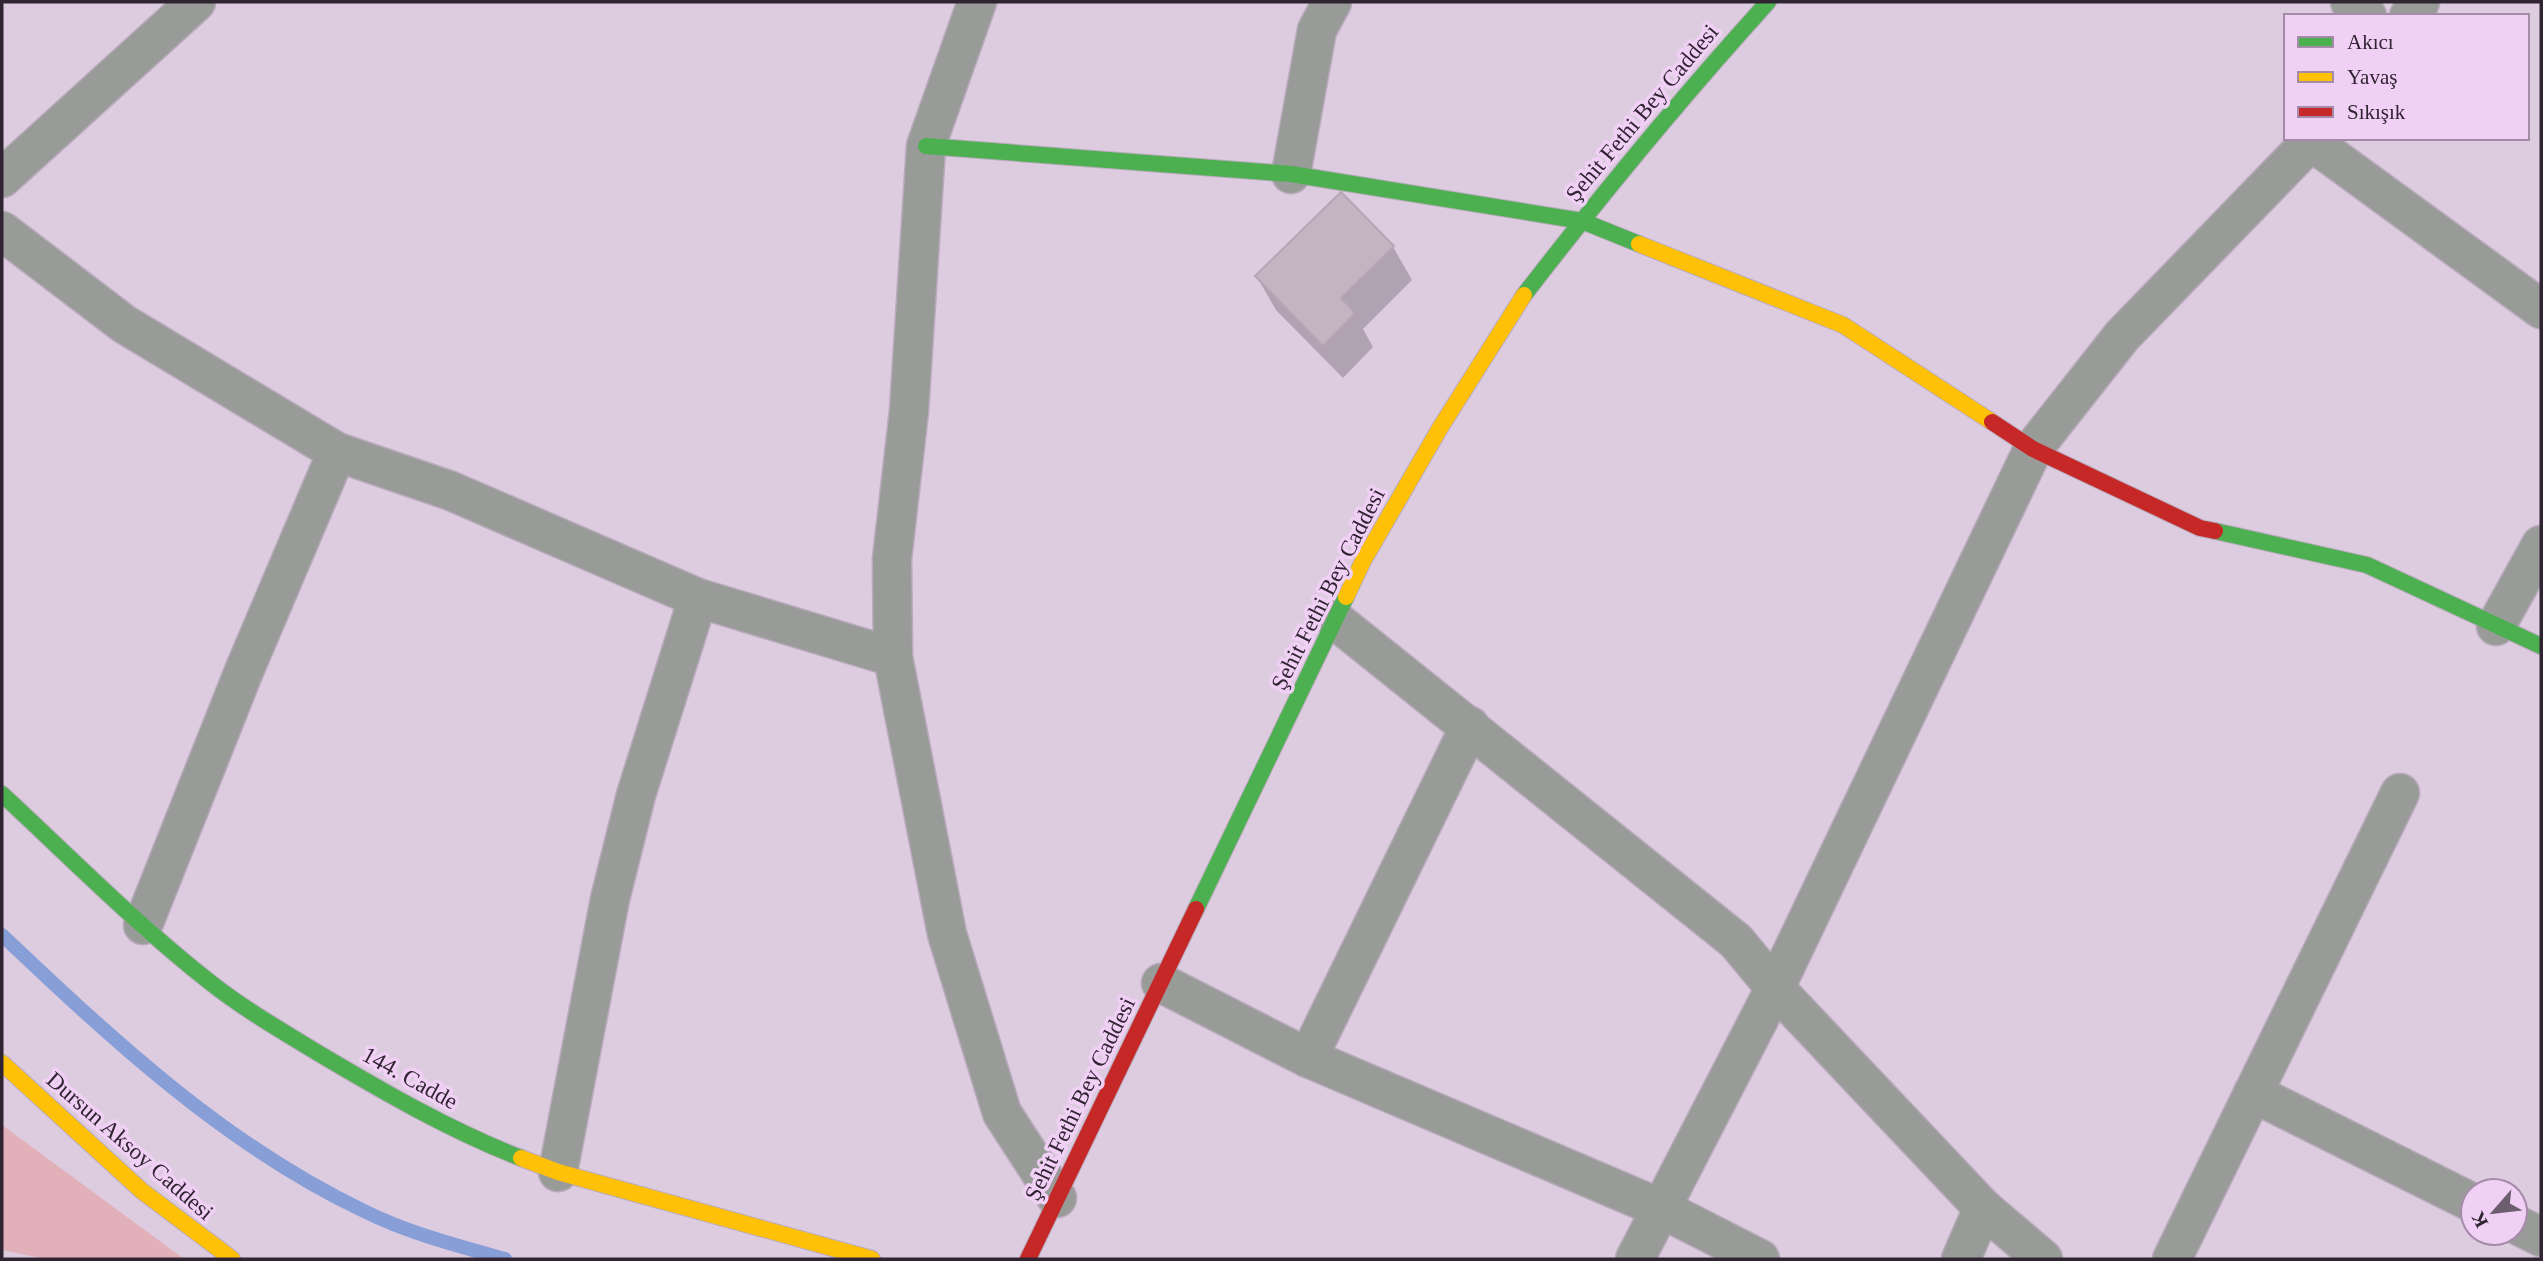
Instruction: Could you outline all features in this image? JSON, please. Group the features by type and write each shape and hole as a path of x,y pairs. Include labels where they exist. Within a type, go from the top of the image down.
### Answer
{"street":[{"path":"2,178 196,2"},
{"path":"977,2 926,146 909,411 892,559 894,657 951,947 1002,1114 1057,1198"},
{"path":"1290,174 1317,30 1332,2"},
{"name":"Şehit Fethi Bey Caddesi","path":"1028,1259 1363,561 1440,428 1513,309 1581,220 1700,77 1768,2"},
{"path":"2350,2 2365,14"},
{"path":"1634,1259 1775,988 2033,449 2122,336 2313,140 2541,309"},
{"path":"926,146 1290,174 1581,220 1843,325 2033,449 2200,528 2367,565 2541,646"},
{"path":"2,231 124,324 337,452 451,491 698,598 894,657"},
{"path":"143,925 244,671 337,452"},
{"path":"2496,626 2541,545"},
{"path":"558,1171 610,899 636,795 698,598"},
{"path":"1335,620 1736,941 1775,988 1983,1208 2043,1259"},
{"path":"1308,1058 1470,726"},
{"path":"2172,1259 2400,793"},
{"name":"144. Cadde","path":"2,794 143,925 212,984 271,1024 371,1084 473,1139 558,1171 872,1259"},
{"path":"1161,983 1308,1058 1662,1209 1760,1259"},
{"name":"Dursun Aksoy Caddesi","path":"2,1063 150,1198 232,1259"},
{"path":"2253,1093 2459,1196"},
{"path":"1961,1259 1983,1208"}],"shaded area":[{"path":"2,1125 184,1259 46,1259 2,1250"}],"building":[{"path":"1341,192 1394,246 1341,298 1355,313 1323,346 1255,276"}],"waterway":[{"path":"2,935 86,1013 173,1088 264,1155 381,1219 433,1238 505,1259"}],"traffic: fast":[{"path":"1524,295 1643,146 1768,2"},
{"path":"926,146 1291,174 1582,221 1639,244"},
{"path":"2215,531 2367,565 2541,646"},
{"path":"1196,909 1346,597"},
{"path":"2,794 157,938 237,1002 392,1096 443,1123 521,1158"}],"traffic: slow":[{"path":"1639,244 1843,325 1992,422"},
{"path":"1346,597 1363,561 1440,428 1524,295"},
{"path":"2,1063 142,1191 232,1259"},
{"path":"521,1158 558,1172 872,1259"}],"traffic: jam":[{"path":"1992,422 2033,449 2200,528 2215,531"},
{"path":"1028,1259 1196,909"}]}
